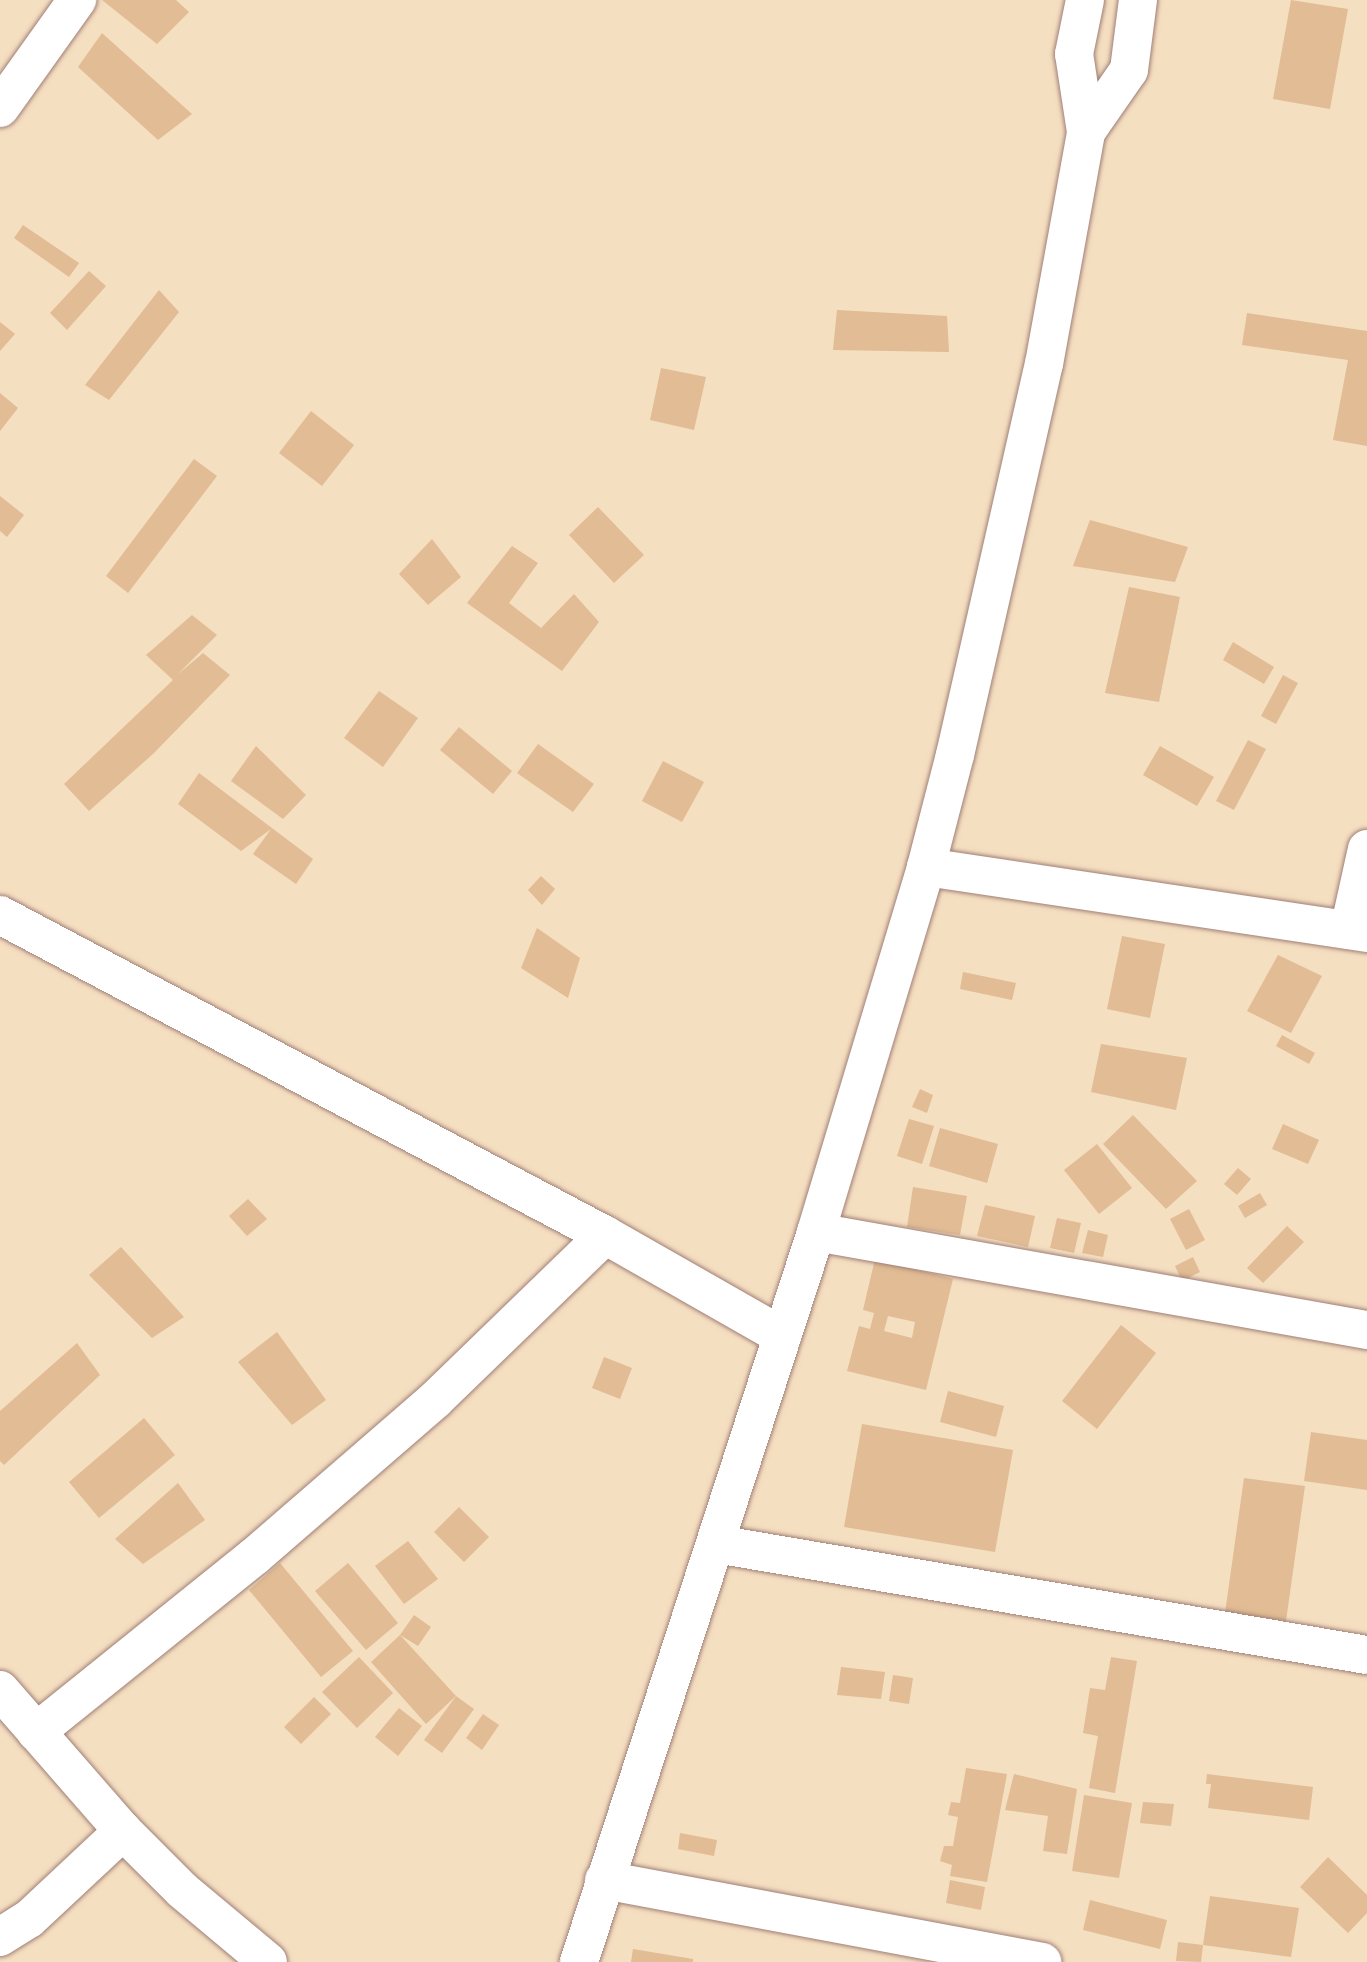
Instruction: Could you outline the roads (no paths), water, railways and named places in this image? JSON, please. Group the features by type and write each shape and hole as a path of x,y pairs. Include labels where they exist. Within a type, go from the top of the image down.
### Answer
{"street":[{"path":"0,108 77,0"},
{"path":"579,1962 816,1232 926,867 955,755 1044,364 1086,132 1074,54 1085,0"},
{"path":"1086,132 1129,71 1138,0"},
{"path":"926,867 1358,932 1367,849"},
{"path":"0,915 605,1235 782,1336"},
{"path":"816,1232 1367,1329"},
{"path":"36,1732 255,1556 424,1409 605,1235"},
{"path":"716,1544 1367,1655"},
{"path":"0,1690 123,1831 182,1889 268,1962"},
{"path":"0,1937 29,1919 123,1831"},
{"path":"604,1880 1042,1962"}]}
